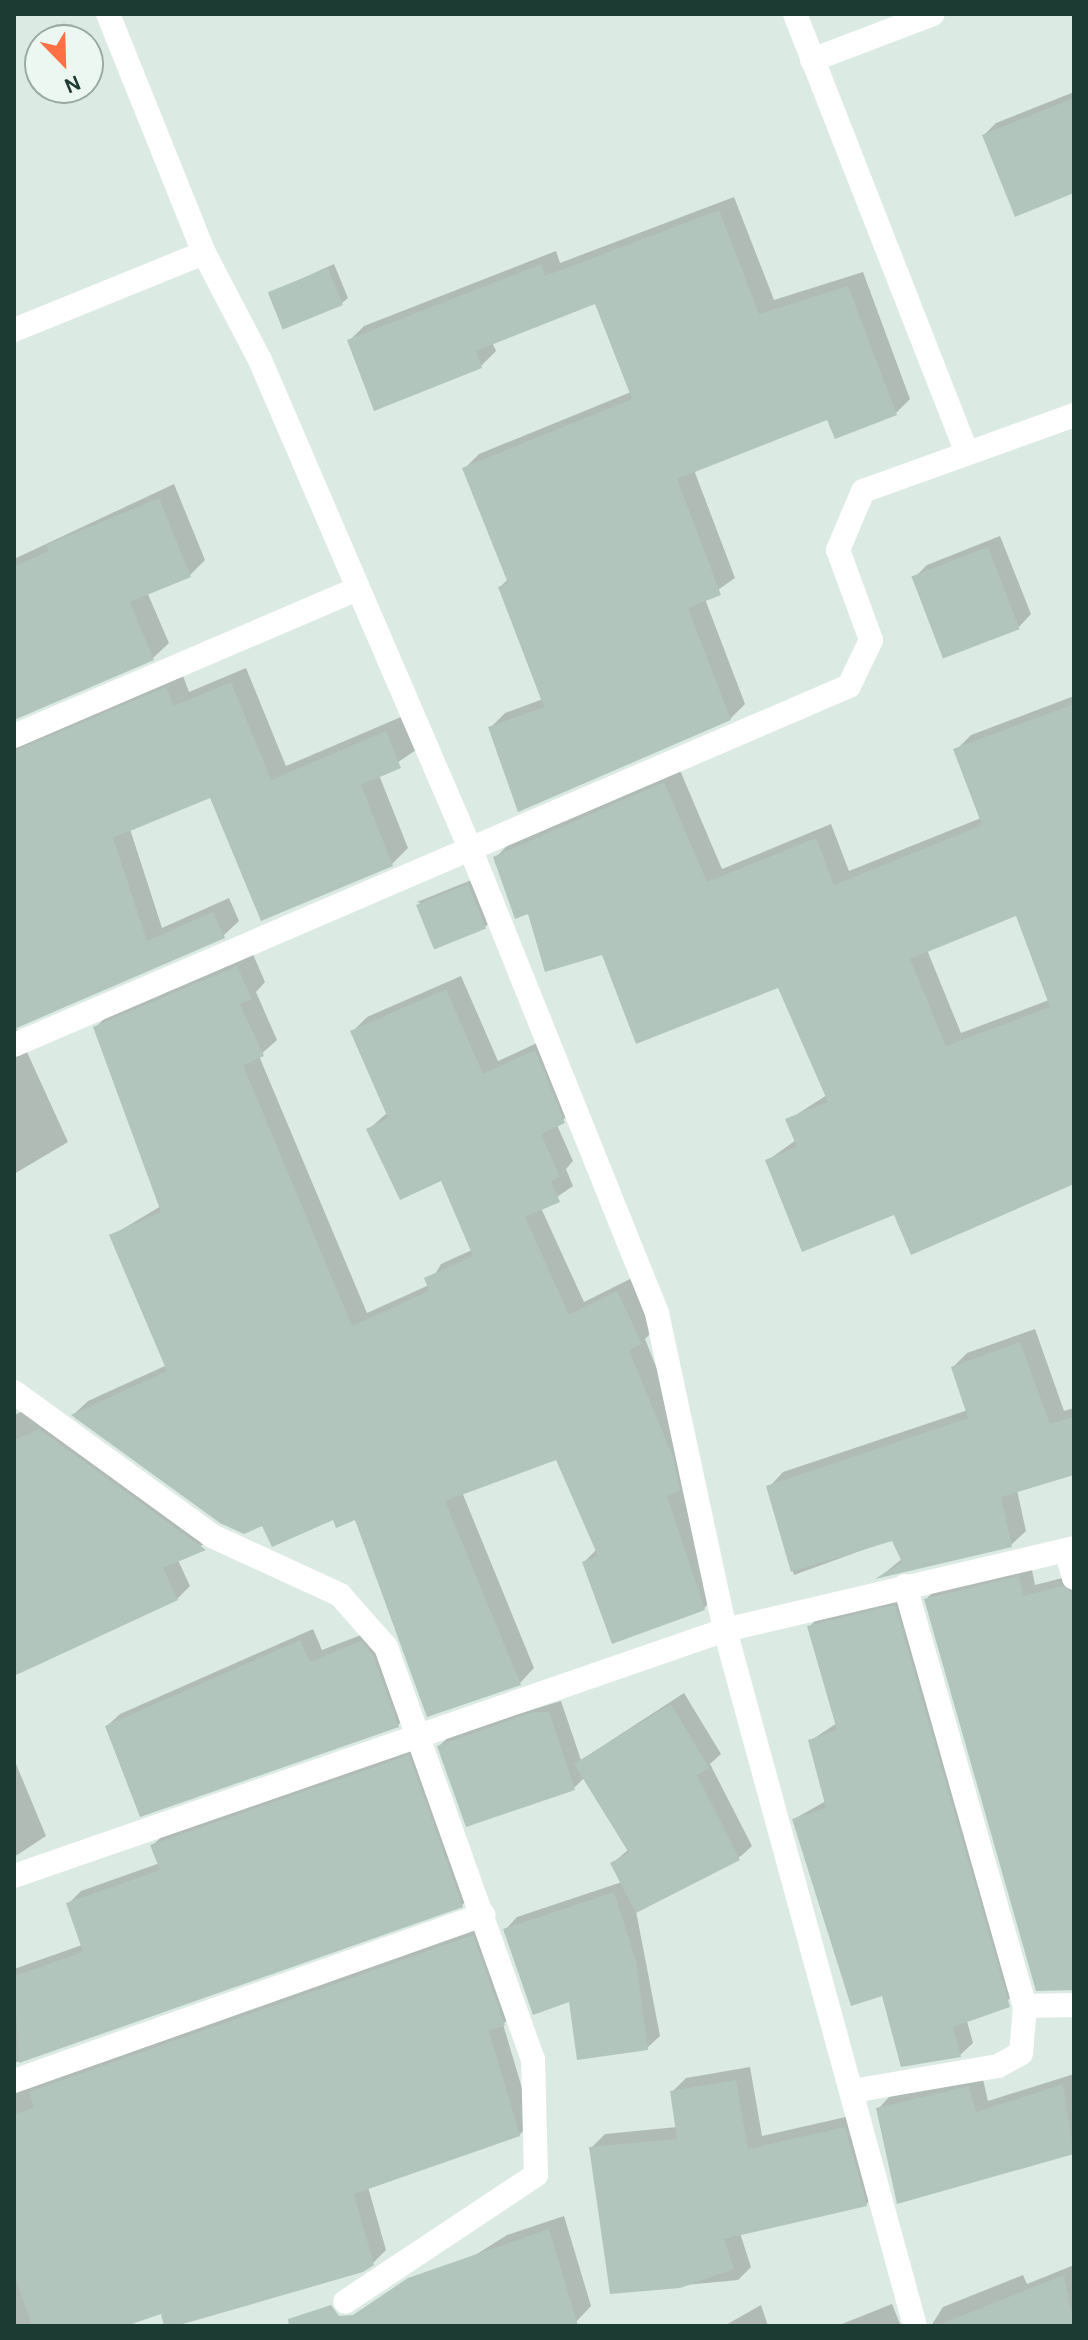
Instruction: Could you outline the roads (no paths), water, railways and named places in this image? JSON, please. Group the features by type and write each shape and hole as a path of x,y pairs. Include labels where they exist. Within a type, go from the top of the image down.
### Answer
{"street":[{"path":"108,14 204,253 260,360 355,590 470,848 657,1313 725,1630 915,2326"},
{"path":"795,14 967,452"},
{"path":"812,60 933,14"},
{"path":"14,330 204,253"},
{"path":"14,1045 849,686 871,640 838,550 863,491 1074,415"},
{"path":"14,736 355,590"},
{"path":"14,1392 212,1536 340,1595 386,1647 484,1915 533,2059 536,2175 345,2302"},
{"path":"14,1876 417,1732 725,1630 1070,1549 1074,1578"},
{"path":"853,2091 998,2066 1021,2053 1025,2006 905,1586"},
{"path":"14,2081 484,1915"},
{"path":"1025,2006 1074,2005"}]}
